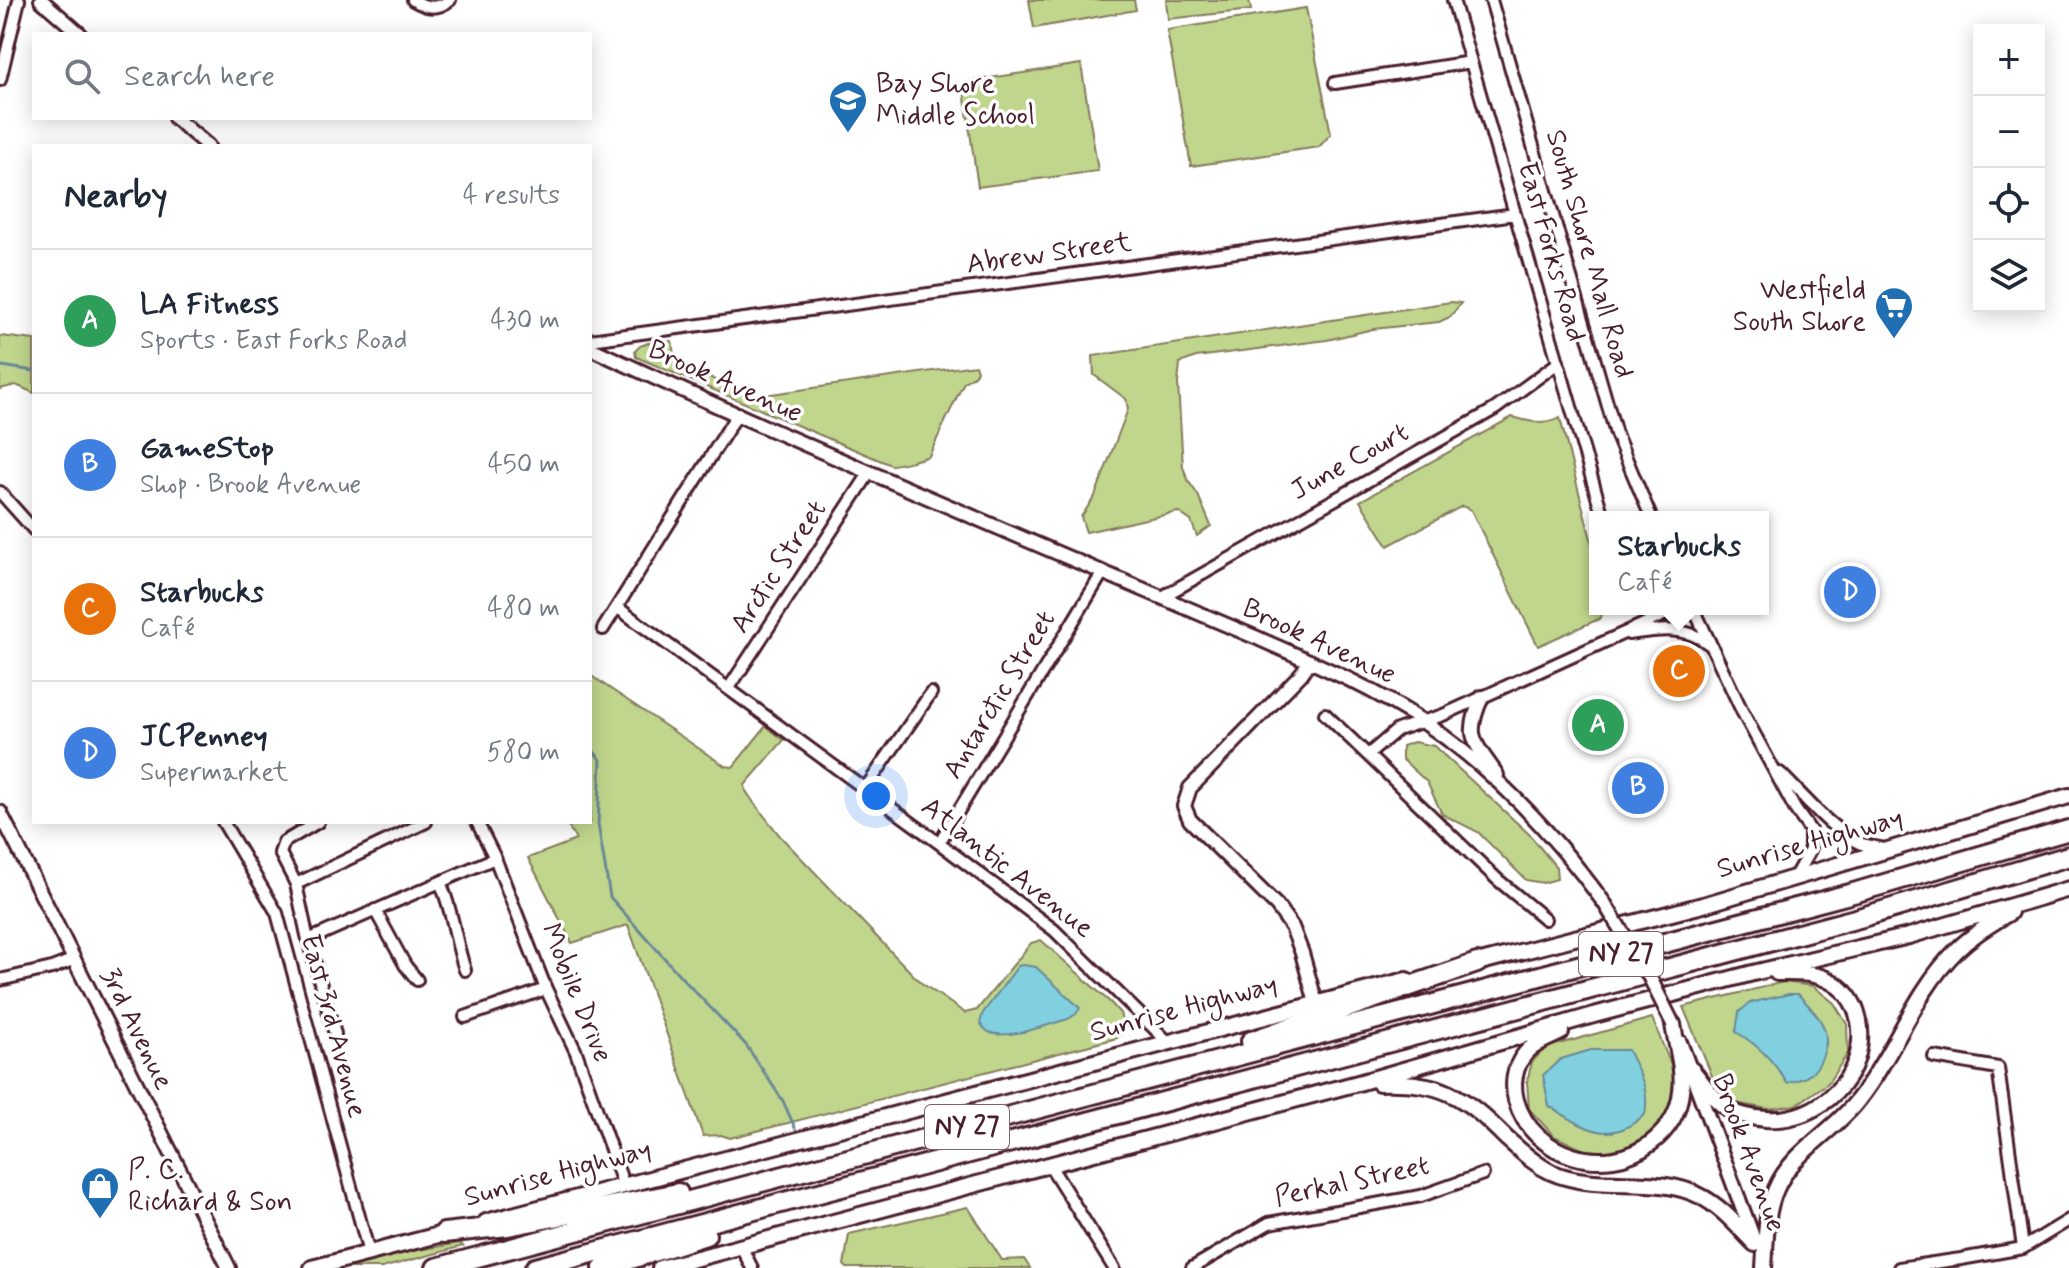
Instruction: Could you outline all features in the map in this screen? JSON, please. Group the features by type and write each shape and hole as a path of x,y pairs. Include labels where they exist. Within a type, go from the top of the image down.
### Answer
{"highway":[{"name":"Sunrise Highway","path":"436,1268 1857,892 2069,830"},
{"name":"NY 27","path":"535,1268 1829,926 2069,856"},
{"path":"1980,883 2069,869"},
{"path":"1171,1073 1264,1036 1477,963"},
{"path":"444,1233 508,1226 660,1196 764,1181"},
{"path":"603,1268 714,1233 798,1198"}],"main road":[{"name":"Sunrise Highway","path":"312,1268 1316,1003 1637,923 2069,796"},
{"path":"660,1268 1358,1083 1594,1015 1909,936 2069,889"},
{"path":"1764,1268 1771,1206 1784,1173 1858,1100 1924,991 1947,961 1975,934 2027,902"},
{"path":"1692,1070 1726,1108 1772,1119 1796,1116 1818,1106 1847,1079 1859,1052 1860,1030 1856,1010 1845,991 1826,979 1809,974 1753,973"},
{"path":"1594,1015 1530,1048 1521,1059 1513,1084 1517,1104 1531,1129 1557,1150 1582,1159 1607,1160 1632,1154 1652,1142 1668,1126 1678,1106 1682,1084 1673,1024"},
{"path":"1358,1083 1416,1084 1448,1091 1474,1107 1525,1155 1548,1171 1586,1182 1659,1185 1689,1191 1714,1204 1755,1244"}],"street":[{"path":"0,80 19,0"},
{"path":"41,0 78,32"},
{"path":"413,0 425,7 438,8 450,0"},
{"name":"East Forks Road","path":"1453,0 1601,511"},
{"name":"South Shore Mall Road","path":"1491,0 1620,447 1648,511"},
{"path":"1335,83 1471,62"},
{"path":"177,120 206,144"},
{"name":"Abrew Street","path":"592,340 1515,214"},
{"name":"Brook Avenue","path":"592,349 1310,661 1363,686 1423,721 1460,748 1511,794 1555,840 1605,904 1650,978 1692,1070 1764,1268"},
{"name":"June Court","path":"1162,597 1495,409 1558,363"},
{"path":"603,629 738,413"},
{"name":"Arctic Street","path":"729,688 870,472"},
{"path":"0,492 32,528"},
{"name":"Antarctic Street","path":"939,843 1103,572"},
{"name":"Atlantic Avenue","path":"618,608 1054,930 1168,1042"},
{"path":"1368,755 1397,730 1443,715 1655,615"},
{"path":"1697,615 1743,713 1811,834 1808,855 1794,878"},
{"path":"1615,636 1674,630 1691,633 1712,647"},
{"path":"1310,661 1190,788 1184,806 1198,830 1285,915 1299,943 1316,1003"},
{"path":"865,789 931,693"},
{"path":"1482,697 1472,723 1473,739 1511,794"},
{"path":"1325,714 1498,880 1545,919"},
{"path":"1771,765 1849,837 1867,846 1890,850"},
{"name":"3rd Avenue","path":"0,812 229,1268"},
{"name":"East 3rd Avenue","path":"224,824 277,913 369,1253"},
{"path":"315,824 284,842 280,853 296,884 308,940 335,1034"},
{"path":"296,884 422,824"},
{"name":"Mobile Drive","path":"478,824 495,858 546,989 576,1052 624,1186"},
{"path":"308,940 495,858"},
{"path":"440,882 449,903 465,970"},
{"path":"375,910 405,965 417,980"},
{"path":"0,980 52,968 75,959"},
{"path":"465,1017 546,989"},
{"path":"1934,1057 1998,1068 2023,1248"},
{"path":"1049,1164 1114,1268"},
{"name":"Perkal Street","path":"1192,1268 1269,1223 1421,1196 1483,1174"},
{"path":"1899,1268 2023,1248 2069,1220"},
{"path":"741,1246 752,1268"}],"green space":[{"path":"1029,0 1134,0 1136,10 1034,28"},
{"path":"1166,0 1249,0 1251,10 1168,19"},
{"path":"1306,8 1331,134 1319,147 1191,166 1167,30"},
{"path":"1081,64 1098,171 978,187 964,91 971,81"},
{"path":"1451,302 1461,303 1450,317 1439,322 1373,329 1327,340 1196,357 1180,363 1178,384 1183,467 1211,526 1197,536 1191,521 1178,512 1086,532 1081,517 1095,496 1128,409 1126,399 1094,375 1093,356"},
{"path":"0,336 32,340 32,392 16,385 0,389"},
{"path":"672,341 674,355 680,363 745,394 757,396 975,365 977,371 964,382 929,456 891,465 636,357 635,351 640,346"},
{"path":"1512,417 1542,423 1560,418 1589,532 1589,615 1602,615 1538,646 1471,510 1462,506 1388,546 1360,501"},
{"path":"592,676 725,766 733,767 766,726 784,740 745,785 746,791 781,837 920,982 965,1013 977,1010 1031,943 1041,940 1111,1003 1120,1013 1125,1031 1117,1038 730,1138 703,1136 628,925 572,943 528,858 576,840 567,824 592,824"},
{"path":"1414,742 1434,746 1529,834 1556,867 1557,879 1543,883 1526,880 1478,832 1442,814 1427,782 1402,759 1402,746"},
{"path":"1784,982 1813,986 1834,1003 1847,1024 1848,1053 1828,1083 1796,1105 1768,1109 1735,1103 1715,1083 1683,1007","holes":["1798,994 1820,1023 1826,1045 1777,1066 1757,1045 1736,1031"]},
{"path":"1652,1018 1671,1065 1675,1086 1673,1105 1655,1135 1616,1153 1588,1152 1554,1136 1529,1109 1527,1081 1532,1062 1545,1048"},
{"path":"968,1207 1002,1260 1024,1259 1030,1268 847,1268 844,1265 849,1234"},
{"path":"460,1243 463,1246 382,1268 348,1268 401,1253"}],"water":[{"path":"1018,966 1036,967 1080,1008 1068,1019 1028,1031 996,1034 987,1031 980,1023 983,1013"},
{"path":"1798,994 1809,1006 1825,1031 1826,1044 1811,1074 1787,1083 1764,1054 1736,1032 1739,1012 1750,1003"},
{"path":"1591,1050 1628,1050 1642,1081 1646,1096 1645,1114 1620,1130 1608,1132 1585,1127 1549,1106 1543,1075 1561,1059"}],"waterway":[{"path":"2,366 32,371"},
{"path":"592,749 601,760 598,824 610,897 746,1045 783,1101 795,1128"}],"place":[{"name":"Bay Shore Middle School","path":"848,134"},
{"name":"Westfield South Shore","path":"1894,340"},
{"name":"JCPenney","path":"1850,592"},
{"name":"Starbucks","path":"1679,671"},
{"name":"LA Fitness","path":"1598,725"},
{"name":"GameStop","path":"1638,788"},
{"name":"P. C. Richard & Son","path":"100,1220"}]}
